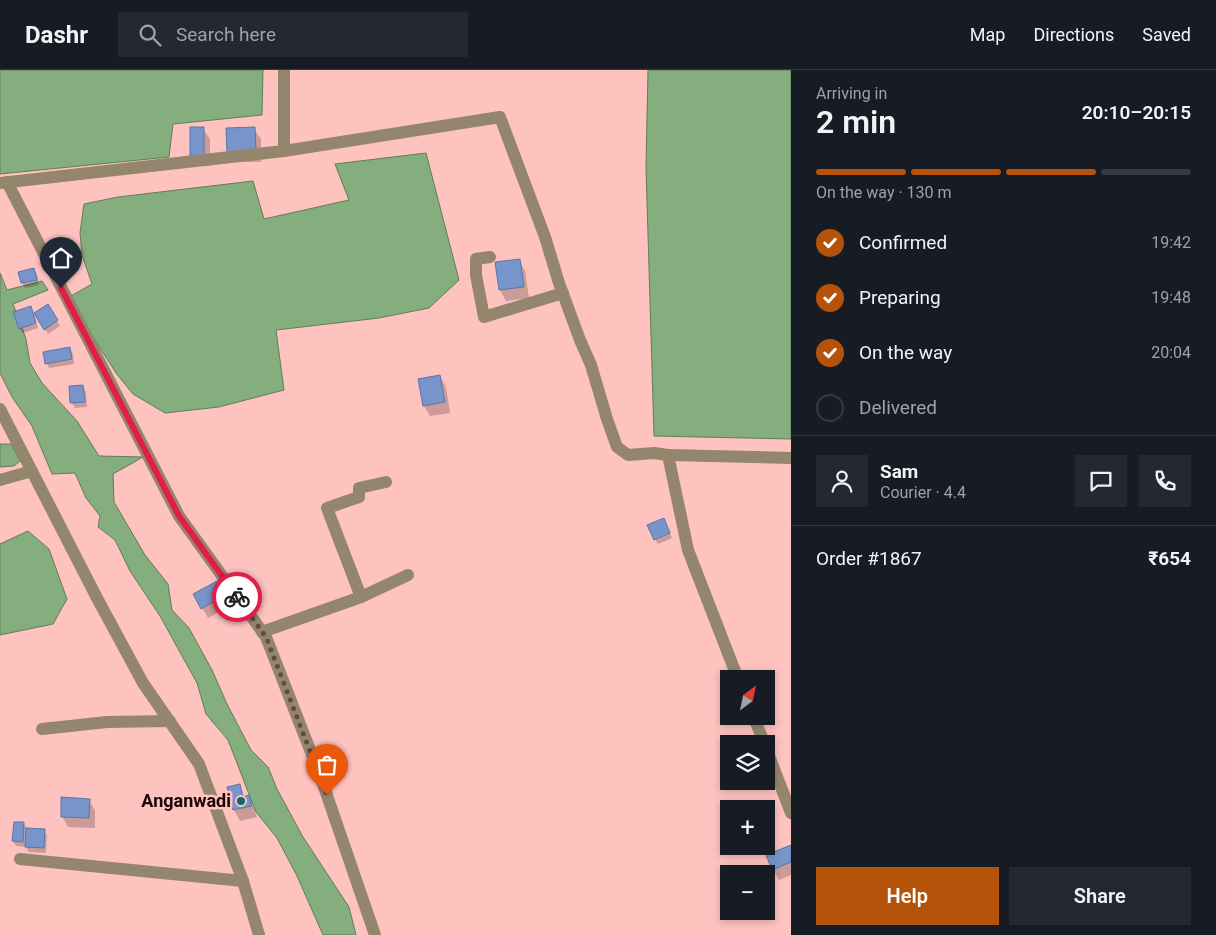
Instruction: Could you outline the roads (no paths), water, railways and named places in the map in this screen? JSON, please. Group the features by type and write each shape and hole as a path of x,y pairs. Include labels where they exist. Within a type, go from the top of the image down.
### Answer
{"street":[{"path":"284,70 284,151"},
{"path":"375,935 321,778 266,637 179,516 4,183 284,151 500,117 545,237 580,340 591,365 617,447 628,455 654,453 791,458"},
{"path":"490,257 476,259 476,275 484,317 563,293"},
{"path":"0,409 143,683 199,764 242,881 259,935"},
{"path":"668,455 688,550 735,670"},
{"path":"0,480 32,471"},
{"path":"361,597 327,508 359,497 359,488 386,482"},
{"path":"262,632 361,597 408,575"},
{"path":"42,729 107,722 170,722"},
{"path":"775,771 791,813"},
{"path":"20,859 242,881"}],"place":[{"name":"Anganwadi","path":"241,801"}]}
